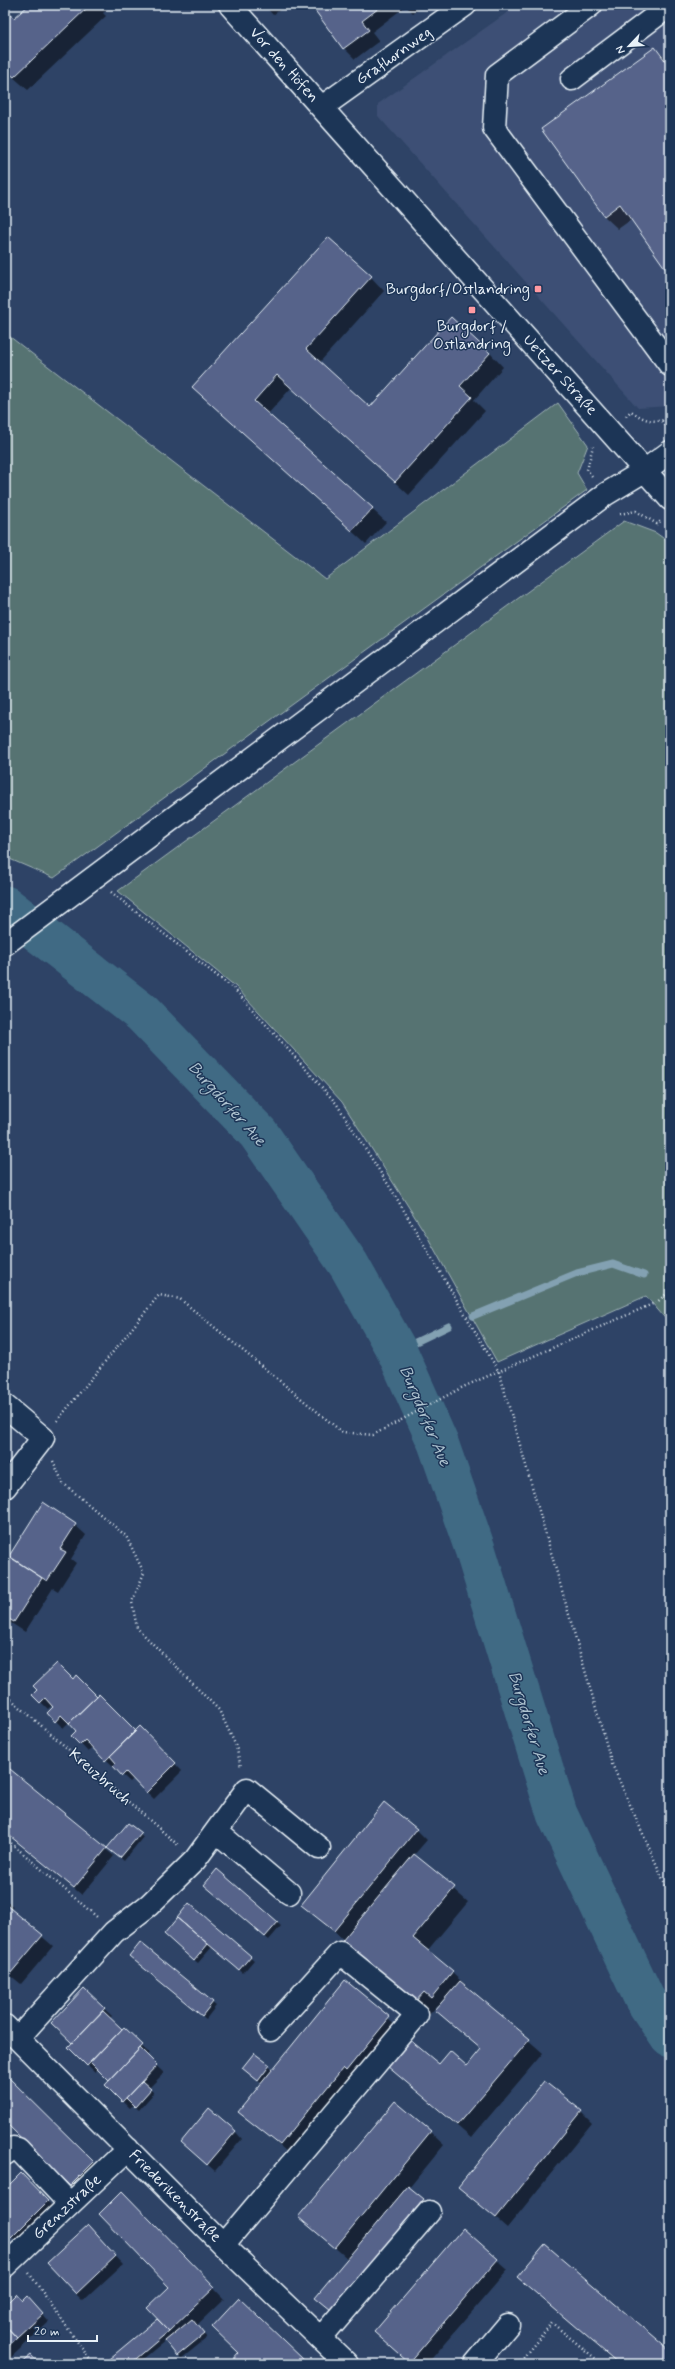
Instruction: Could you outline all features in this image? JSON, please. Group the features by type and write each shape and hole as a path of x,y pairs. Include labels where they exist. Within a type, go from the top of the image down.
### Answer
{"street":[{"name":"Vor den Höfen","path":"230,5 322,107"},
{"name":"Grafhornweg","path":"322,107 465,5"},
{"path":"591,5 497,75 494,128 670,365"},
{"path":"572,79 669,6 670,8"},
{"name":"Uetzer Straße","path":"322,107 670,499"},
{"path":"5,944 606,494 644,471 670,452"},
{"path":"5,1406 43,1438 5,1487"},
{"path":"12,2032 114,1932 149,1905 195,1860 217,1832 247,1789 319,1848"},
{"path":"217,1832 289,1893"},
{"path":"223,2245 417,2015 340,1953 270,2030"},
{"name":"Friederikenstraße","path":"12,2032 223,2245 347,2364"},
{"path":"5,2154 12,2148 18,2149 70,2204"},
{"name":"Grenzstraße","path":"11,2260 128,2149"},
{"path":"321,2338 429,2212"},
{"path":"475,2364 508,2325"}],"path":[{"path":"662,421 670,431"},
{"path":"109,891 235,990 336,1103 393,1192 499,1372 612,1764 670,1895"},
{"path":"247,1789 236,1746 219,1710 137,1628 132,1602 144,1573 126,1536 63,1483 43,1438 159,1295 180,1299 342,1432 373,1435 463,1387 657,1302 670,1291"},
{"name":"Kreuzbruch","path":"5,1694 195,1860"},
{"path":"5,1838 114,1932"},
{"path":"11,2260 93,2364"},
{"path":"518,2364 552,2323 602,2364"}],"shaded area":[{"path":"518,5 670,5 670,406 638,408 378,116 378,104"}],"green space":[{"path":"5,333 325,579 558,403 588,445 577,473 587,490 54,878 5,857"},
{"path":"624,521 656,533 670,543 670,1324 646,1296 497,1362 427,1236 342,1102 236,987 118,891"}],"building":[{"path":"29,5 90,5 14,77 5,70 5,11 14,18"},
{"path":"311,5 383,5 362,21 369,30 343,49"},
{"path":"655,47 670,67 670,275 620,204 604,216 541,129"},
{"path":"328,237 372,276 306,349 370,407 451,317 490,353 460,386 472,397 395,482 277,375 254,401 373,508 352,531 192,387"},
{"path":"43,1502 76,1524 60,1549 66,1552 47,1581 9,1556"},
{"path":"5,1554 42,1578 14,1622 5,1617"},
{"path":"57,1663 73,1679 76,1675 97,1696 69,1723 61,1715 55,1722 47,1713 53,1707 45,1698 40,1703 32,1695 37,1690 33,1686"},
{"path":"99,1694 136,1731 105,1761 85,1740 80,1745 71,1736 76,1731 69,1723"},
{"path":"140,1726 176,1763 146,1793 126,1772 122,1776 113,1766 116,1763 110,1756"},
{"path":"5,1765 107,1848 74,1888 5,1832"},
{"path":"384,1802 417,1829 334,1931 301,1905"},
{"path":"128,1823 141,1833 120,1858 107,1848"},
{"path":"414,1854 455,1887 413,1938 453,1971 431,1998 424,1992 415,2002 342,1941"},
{"path":"217,1869 278,1922 265,1937 204,1885"},
{"path":"189,1903 251,1956 239,1970 177,1918"},
{"path":"5,1904 43,1935 10,1974 5,1970"},
{"path":"177,1918 208,1944 194,1961 164,1934"},
{"path":"140,1942 213,2002 202,2016 129,1956"},
{"path":"345,1980 390,2017 346,2071 343,2068 280,2145 238,2112"},
{"path":"460,1981 530,2039 457,2125 387,2066 409,2039 439,2064 450,2051 467,2066 481,2049 435,2010"},
{"path":"84,1988 105,2008 72,2043 51,2023"},
{"path":"103,2011 122,2029 87,2066 68,2047"},
{"path":"124,2027 143,2045 109,2081 90,2062"},
{"path":"140,2048 157,2065 122,2102 105,2085"},
{"path":"254,2053 270,2065 258,2081 242,2068"},
{"path":"5,2074 94,2162 70,2186 5,2122"},
{"path":"142,2081 151,2089 135,2107 126,2098"},
{"path":"544,2081 582,2111 496,2218 458,2187"},
{"path":"395,2101 431,2131 335,2248 298,2217"},
{"path":"209,2108 236,2131 207,2165 181,2142"},
{"path":"21,2173 48,2201 11,2238 5,2232 5,2189"},
{"path":"408,2186 424,2199 331,2310 315,2297"},
{"path":"122,2191 215,2287 169,2331 147,2308 169,2287 99,2214"},
{"path":"88,2225 116,2256 76,2294 47,2263"},
{"path":"463,2228 498,2259 409,2363 374,2332"},
{"path":"545,2244 670,2351 670,2357 664,2364 619,2364 517,2277"},
{"path":"16,2294 22,2301 27,2296 43,2314 17,2338 5,2325 5,2305"},
{"path":"239,2298 305,2361 303,2364 229,2364 239,2353 212,2327"},
{"path":"157,2319 169,2331 130,2364 103,2364"},
{"path":"192,2319 204,2334 177,2356 165,2341"},
{"path":"5,2325 17,2338 5,2349"},
{"path":"31,2355 39,2364 20,2364"}],"waterway":[{"name":"Burgdorfer Aue","path":"5,906 142,1013 258,1133 349,1265 397,1351 438,1443 475,1549 557,1814 644,1998 670,2037"},
{"path":"473,1316 577,1273 613,1264 644,1275"},
{"path":"397,1351 449,1326"}],"place":[{"name":"Burgdorf/Ostlandring","path":"538,289"},
{"name":"Burgdorf / Ostlandring","path":"472,310"}]}
